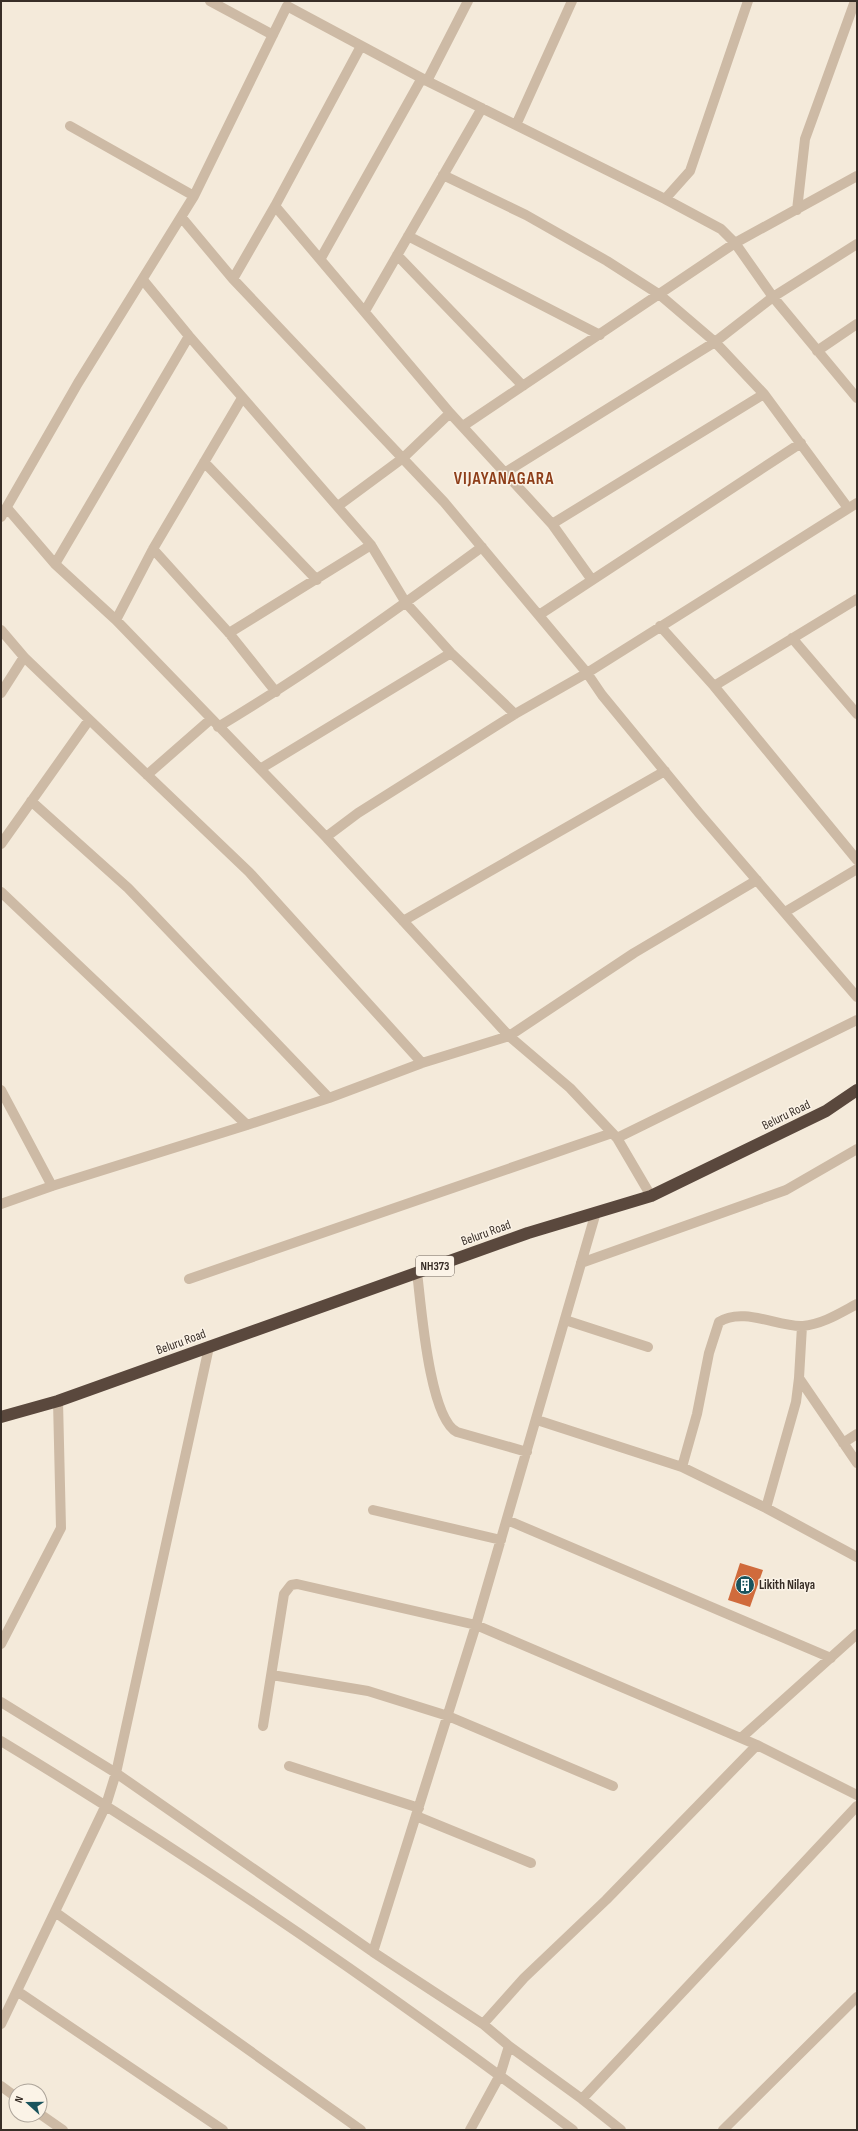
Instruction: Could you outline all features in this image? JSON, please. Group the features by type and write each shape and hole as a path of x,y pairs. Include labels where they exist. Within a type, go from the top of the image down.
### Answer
{"highway":[{"name":"Beluru Road","path":"1,1417 58,1401 528,1233 651,1196 826,1111 857,1090"}],"street":[{"path":"210,1 273,35"},
{"path":"321,258 425,79 468,1"},
{"path":"516,126 572,1"},
{"path":"665,199 690,171 748,1"},
{"path":"797,210 805,139 855,1"},
{"path":"1,517 78,383 182,218 288,4 361,46 516,126 665,199 721,229 735,243 773,297 857,398"},
{"path":"233,279 275,206 361,46"},
{"path":"365,311 482,108"},
{"path":"70,126 194,196"},
{"path":"326,837 358,813 515,714 587,673 853,506 801,443 764,394 715,342 660,295 607,261 526,215 443,175"},
{"path":"464,426 735,243 857,176"},
{"path":"275,206 321,258 450,413 464,426 552,524 592,580"},
{"path":"182,218 233,279 444,502 587,673 602,695 665,771 857,997"},
{"path":"408,236 600,335"},
{"path":"506,472 715,342 773,297 857,244"},
{"path":"398,254 523,386"},
{"path":"143,280 242,398 338,506 371,546 406,603 451,653 515,714"},
{"path":"817,351 857,324"},
{"path":"56,564 189,336"},
{"path":"552,524 764,394"},
{"path":"116,620 153,549 242,398"},
{"path":"338,506 403,458 450,413"},
{"path":"539,615 801,443"},
{"path":"204,462 317,580"},
{"path":"7,508 56,564 116,620 326,837 509,1036 570,1088 615,1136 651,1196"},
{"path":"229,633 371,546"},
{"path":"218,727 276,692 406,603 482,547"},
{"path":"153,549 229,633 276,692"},
{"path":"714,686 857,599"},
{"path":"660,626 714,686 857,860"},
{"path":"1,630 24,657 249,872 422,1063"},
{"path":"792,638 857,714"},
{"path":"260,769 451,653"},
{"path":"1,693 24,657"},
{"path":"147,775 211,719"},
{"path":"1,844 89,720"},
{"path":"403,921 665,771"},
{"path":"31,801 128,888 329,1098"},
{"path":"785,912 857,869"},
{"path":"1,1204 52,1186 329,1098 422,1063 509,1036 634,953 757,880"},
{"path":"1,892 247,1125"},
{"path":"189,1279 615,1136 857,1020"},
{"path":"1,1090 52,1186"},
{"path":"581,1263 786,1190 857,1149"},
{"path":"373,1952 476,1625 528,1452 596,1212"},
{"path":"417,1272 430,1377 445,1420 451,1429 456,1432 528,1452"},
{"path":"682,1467 696,1414 709,1353 719,1322 726,1318 753,1317 802,1326 823,1322 857,1304"},
{"path":"565,1320 648,1347"},
{"path":"766,1508 796,1402 802,1326"},
{"path":"1,2024 106,1805 116,1773 209,1347"},
{"path":"799,1378 857,1463"},
{"path":"1,1644 61,1528 58,1401"},
{"path":"537,1420 682,1467 766,1508 857,1557"},
{"path":"843,1442 857,1434"},
{"path":"373,1510 501,1540"},
{"path":"507,1520 831,1658"},
{"path":"263,1726 284,1594 291,1585 297,1584 476,1625 757,1744 857,1796"},
{"path":"741,1738 857,1634"},
{"path":"272,1675 368,1692 448,1716 613,1786"},
{"path":"1,1702 116,1773 373,1952 483,2024 509,2046 582,2099 621,2130"},
{"path":"1,1741 106,1805 243,1895 500,2075 574,2130"},
{"path":"483,2024 524,1978 606,1900 757,1744"},
{"path":"289,1766 418,1812 531,1863"},
{"path":"582,2099 857,1806"},
{"path":"55,1912 361,2130"},
{"path":"17,1991 223,2130"},
{"path":"723,2130 857,1997"},
{"path":"470,2130 500,2075 509,2046"},
{"path":"48,2119 64,2130"}],"building":[{"name":"Likith Nilaya","path":"740,1563 763,1570 750,1607 728,1600"}],"place":[{"name":"Likith Nilaya","path":"745,1585"}],"district":[{"name":"VIJAYANAGARA","path":"504,479"}]}
